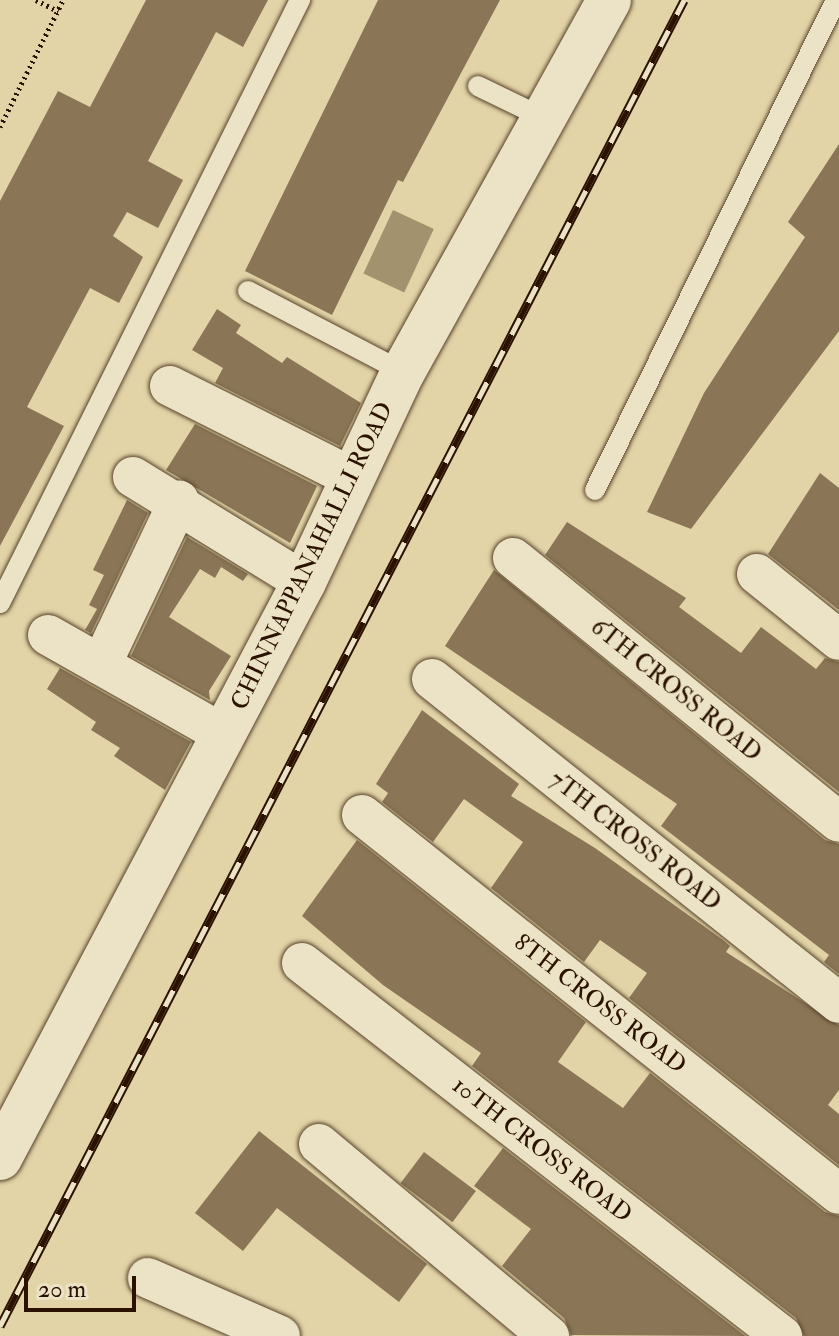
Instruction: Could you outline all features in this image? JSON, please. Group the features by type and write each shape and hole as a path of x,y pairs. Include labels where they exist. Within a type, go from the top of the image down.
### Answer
{"street":[{"name":"CHINNAPPANAHALLI ROAD","path":"0,1158 304,582 349,476 403,372 548,120 609,0"},
{"path":"170,386 349,476"},
{"path":"133,477 179,501 304,582"},
{"path":"101,665 179,501"},
{"name":"6TH CROSS ROAD","path":"513,558 839,822"},
{"path":"757,574 839,640"},
{"path":"48,635 223,734"},
{"name":"7TH CROSS ROAD","path":"432,679 839,1003"},
{"name":"8TH CROSS ROAD","path":"362,815 839,1194"},
{"name":"10TH CROSS ROAD","path":"302,963 782,1336"},
{"path":"319,1144 549,1336"},
{"path":"148,1278 280,1336"}],"lane":[{"path":"0,603 300,0"},
{"path":"595,490 836,0"},
{"path":"478,86 548,120"},
{"path":"248,291 403,372"}],"path":[{"path":"36,0 58,11"},
{"path":"0,127 63,0"}],"shaded area":[{"path":"393,210 434,229 404,292 363,273"}],"building":[{"path":"146,0 268,0 243,47 216,32 148,161 183,180 158,228 127,212 113,236 143,257 119,303 90,288 27,407 64,426 0,546 0,201 58,91 90,107"},
{"path":"378,0 500,0 403,182 398,180 332,315 245,271"},
{"path":"839,144 839,331 691,529 647,512 704,393 805,237 788,222"},
{"path":"217,309 241,325 236,333 282,363 287,357 361,403 340,446 215,383 223,368 192,350"},
{"path":"195,424 317,486 290,543 166,470"},
{"path":"820,473 839,488 839,610 768,554"},
{"path":"127,500 148,513 91,633 85,630 97,609 89,605 104,575 93,570"},
{"path":"567,522 686,598 679,607 741,653 761,627 816,669 825,658 839,662 839,792 545,555"},
{"path":"187,537 248,574 243,581 221,567 215,578 200,569 169,617 231,656 209,691 210,700 131,656"},
{"path":"494,570 825,840 839,844 839,974 824,962 829,955 661,826 677,804 445,646"},
{"path":"60,668 191,742 165,790 114,756 120,748 91,730 96,722 47,689"},
{"path":"422,710 519,784 511,796 595,848 723,940 730,946 726,952 839,1025 839,1090 828,1105 839,1114 839,1165 629,998 647,973 600,940 584,962 491,888 523,842 464,799 433,842 382,802 388,793 376,784"},
{"path":"357,840 586,1022 558,1062 623,1108 650,1073 825,1212 839,1216 839,1336 804,1336 796,1318 472,1066 481,1053 383,985 302,916"},
{"path":"259,1131 427,1264 399,1302 277,1208 243,1251 195,1213"},
{"path":"503,1148 745,1336 571,1335 564,1318 502,1266 531,1229 474,1186"},
{"path":"424,1152 476,1191 452,1222 401,1183"}],"railway":[{"path":"0,1326 684,0"}]}
